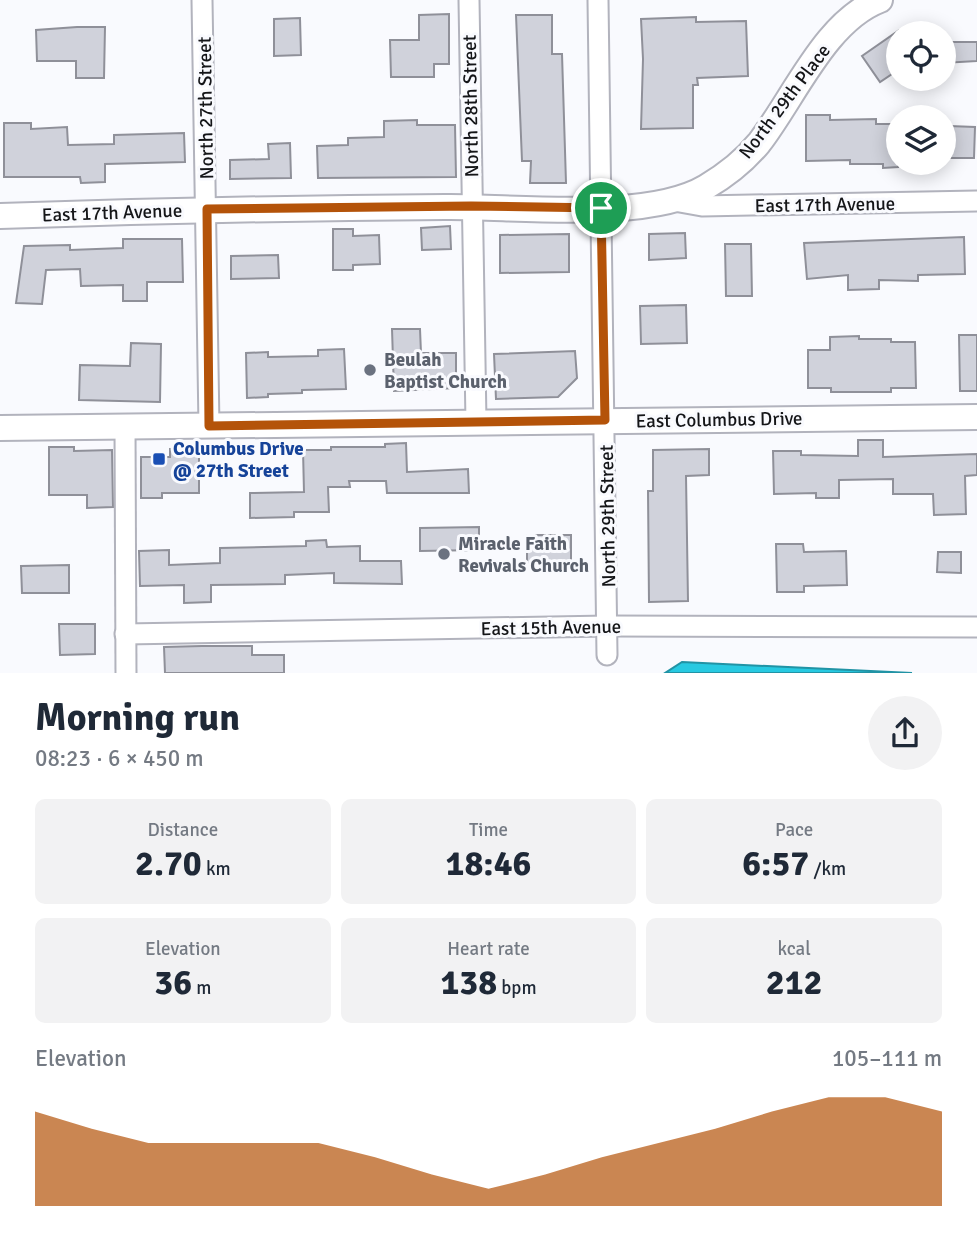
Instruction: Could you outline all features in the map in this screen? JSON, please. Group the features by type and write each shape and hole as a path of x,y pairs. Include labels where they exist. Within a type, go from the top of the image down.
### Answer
{"main road":[{"name":"North 29th Place","path":"601,208 647,206 674,201 706,188 758,144 836,31 865,6 880,0"},
{"name":"East 17th Avenue","path":"0,216 207,209 471,206 601,208"},
{"name":"East Columbus Drive","path":"0,428 977,417"}],"street":[{"name":"North 27th Street","path":"202,0 209,426"},
{"name":"North 28th Street","path":"469,0 476,422"},
{"name":"North 29th Street","path":"598,0 607,655"},
{"name":"East 17th Avenue","path":"674,201 702,206 977,201"},
{"path":"125,427 125,673"},
{"name":"East 15th Avenue","path":"125,634 608,626 977,627"}],"water":[{"path":"682,662 912,673 665,673"}],"building":[{"path":"449,14 449,64 434,64 434,77 391,77 390,40 419,40 419,15"},
{"path":"516,15 552,15 552,54 562,54 566,183 530,183 531,161 522,161"},
{"path":"696,17 696,22 746,21 748,76 697,78 698,85 693,85 693,128 641,129 641,19"},
{"path":"300,18 301,55 274,56 274,19"},
{"path":"105,27 104,78 76,78 76,61 37,61 36,30"},
{"path":"886,39 886,78 880,82 862,56"},
{"path":"956,42 977,42 977,61 956,62"},
{"path":"806,115 830,115 830,120 876,119 876,124 886,124 886,168 883,168 883,164 850,164 850,160 806,161"},
{"path":"417,120 417,125 455,125 456,177 318,178 317,146 348,145 348,138 384,137 384,121"},
{"path":"4,123 31,123 31,129 67,127 68,145 114,144 114,135 184,133 185,162 105,164 105,182 81,183 80,177 4,177"},
{"path":"956,126 975,127 974,158 956,158"},
{"path":"290,143 291,178 230,179 230,160 269,159 268,144"},
{"path":"450,226 451,249 422,250 421,228"},
{"path":"333,229 353,229 353,236 379,235 380,264 353,265 353,270 333,270"},
{"path":"685,233 686,258 649,260 649,234"},
{"path":"569,234 569,272 500,273 500,235"},
{"path":"964,237 965,274 918,275 918,281 879,280 879,289 848,290 848,275 807,279 804,243"},
{"path":"123,239 182,239 183,282 147,282 147,301 123,301 123,285 81,286 80,269 46,270 42,304 16,303 24,246 70,245 70,250 123,248"},
{"path":"725,244 751,244 752,296 726,296"},
{"path":"278,255 279,278 231,279 231,256"},
{"path":"686,305 687,343 641,344 640,306"},
{"path":"392,329 420,329 421,353 456,353 456,388 394,391"},
{"path":"959,335 977,335 977,391 960,391"},
{"path":"859,336 859,339 915,342 916,388 891,388 891,392 831,392 831,388 808,388 808,350 830,350 830,337"},
{"path":"131,343 161,344 160,402 79,400 80,365 130,366"},
{"path":"344,349 346,389 302,390 302,393 247,398 246,353 268,352 268,357 318,356 318,350"},
{"path":"575,351 577,378 558,397 496,399 494,354"},
{"path":"858,440 883,440 883,457 977,454 977,475 965,476 966,514 934,515 933,494 893,494 893,479 839,480 839,498 816,498 816,493 774,494 773,451 801,451 801,455 858,456"},
{"path":"406,443 407,472 468,469 469,493 387,493 386,481 349,481 350,487 328,487 329,512 294,512 294,517 250,518 250,493 304,492 303,450 385,447 385,444"},
{"path":"49,447 74,447 74,451 112,450 113,507 87,508 87,495 49,495"},
{"path":"199,448 199,493 162,493 162,498 141,498 141,457 170,457 170,449"},
{"path":"709,449 709,475 686,476 688,601 649,602 648,491 653,491 653,450"},
{"path":"479,527 479,550 420,551 420,528"},
{"path":"527,535 571,535 571,563 527,563"},
{"path":"326,540 327,547 360,546 360,561 401,561 402,584 334,583 334,573 285,575 285,584 211,585 211,602 184,603 184,585 140,586 139,551 169,550 169,565 220,563 220,548 306,546 306,541"},
{"path":"776,544 803,544 804,552 846,551 847,585 804,586 804,592 777,592"},
{"path":"938,552 961,552 961,573 937,572"},
{"path":"69,565 69,593 22,593 21,566"},
{"path":"59,624 95,624 95,654 60,655"},
{"path":"252,646 252,655 284,655 284,673 165,673 164,647"}],"place":[{"name":"Beulah Baptist Church","path":"370,370"},
{"name":"Columbus Drive @ 27th Street","path":"159,459"},
{"name":"Miracle Faith Revivals Church","path":"444,554"}],"route":[{"path":"471,206 601,208 605,420 209,426 207,209 471,206"}]}
